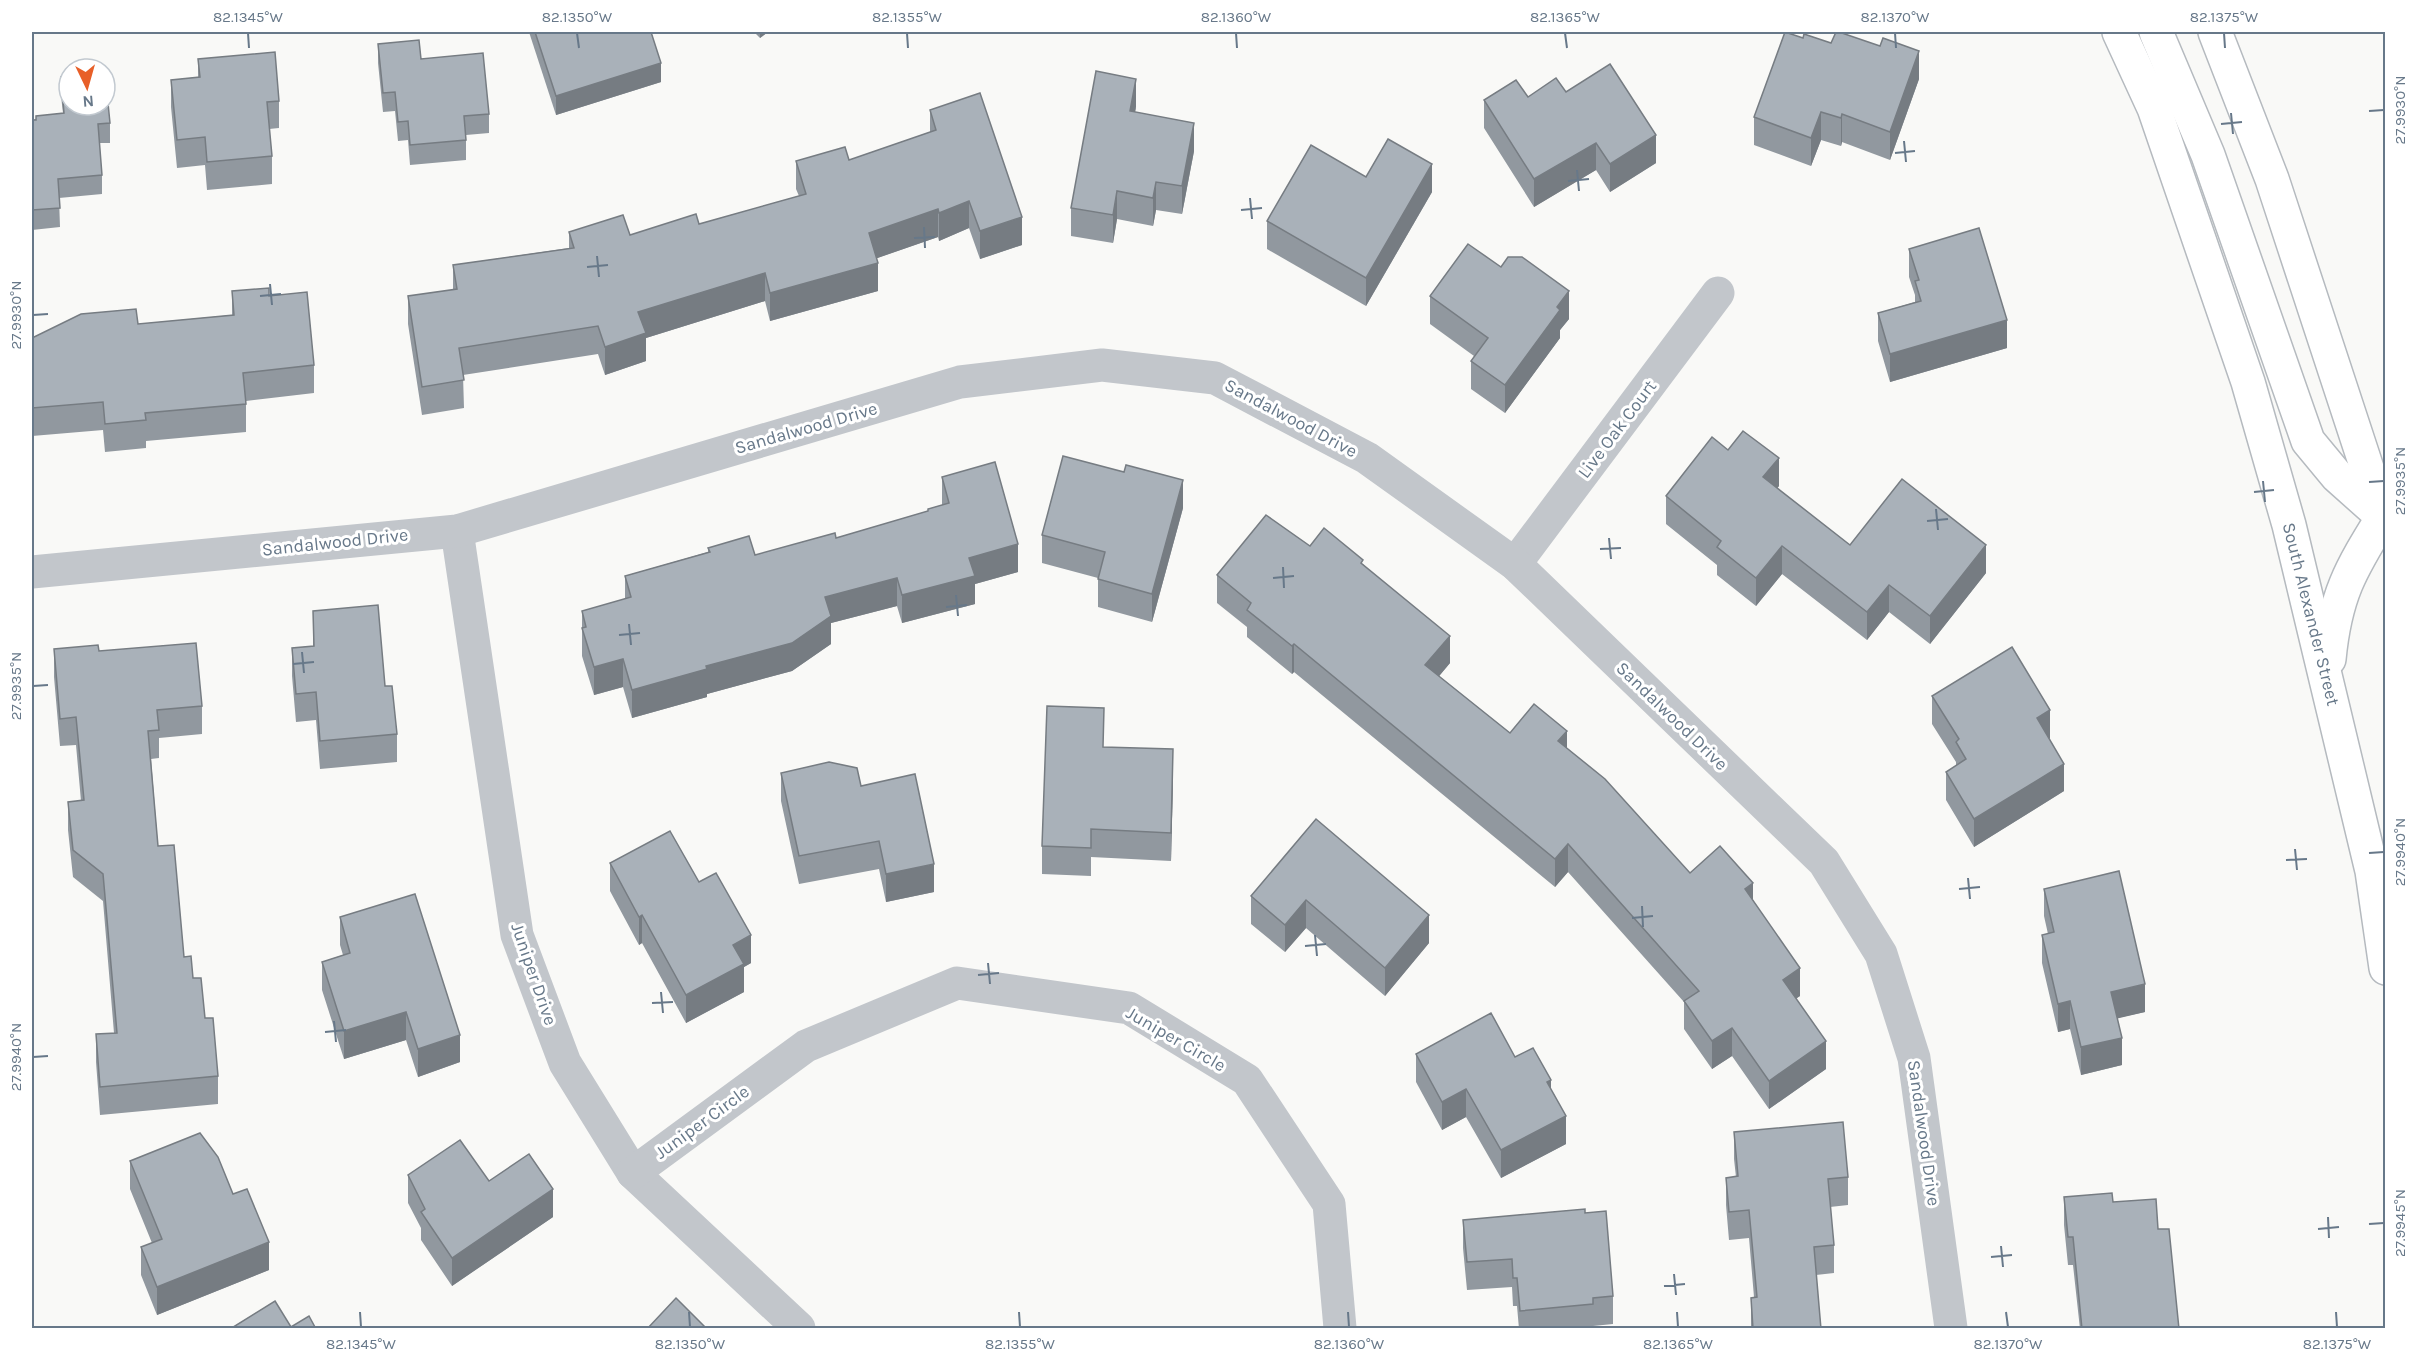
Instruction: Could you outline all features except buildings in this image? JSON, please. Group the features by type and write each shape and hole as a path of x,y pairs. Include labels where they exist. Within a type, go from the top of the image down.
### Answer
{"main road":[{"name":"South Alexander Street","path":"2119,32 2154,108 2248,382 2289,525 2372,871 2385,968"},
{"path":"2156,32 2208,155 2308,441 2337,476 2385,521"},
{"path":"2215,32 2272,179 2385,521"},
{"path":"2327,676 2332,626 2343,585 2385,521"}],"street":[{"name":"Live Oak Court","path":"1515,564 1718,293"},
{"name":"Sandalwood Drive","path":"32,572 457,531 960,382 1102,365 1215,378 1367,458 1515,564 1824,862 1881,954 1914,1058 1952,1329"},
{"name":"Juniper Drive","path":"457,531 517,935 565,1063 633,1173 799,1329"},
{"name":"Juniper Circle","path":"633,1173 806,1046 957,983 1129,1008 1247,1080 1329,1204 1340,1329"}]}
